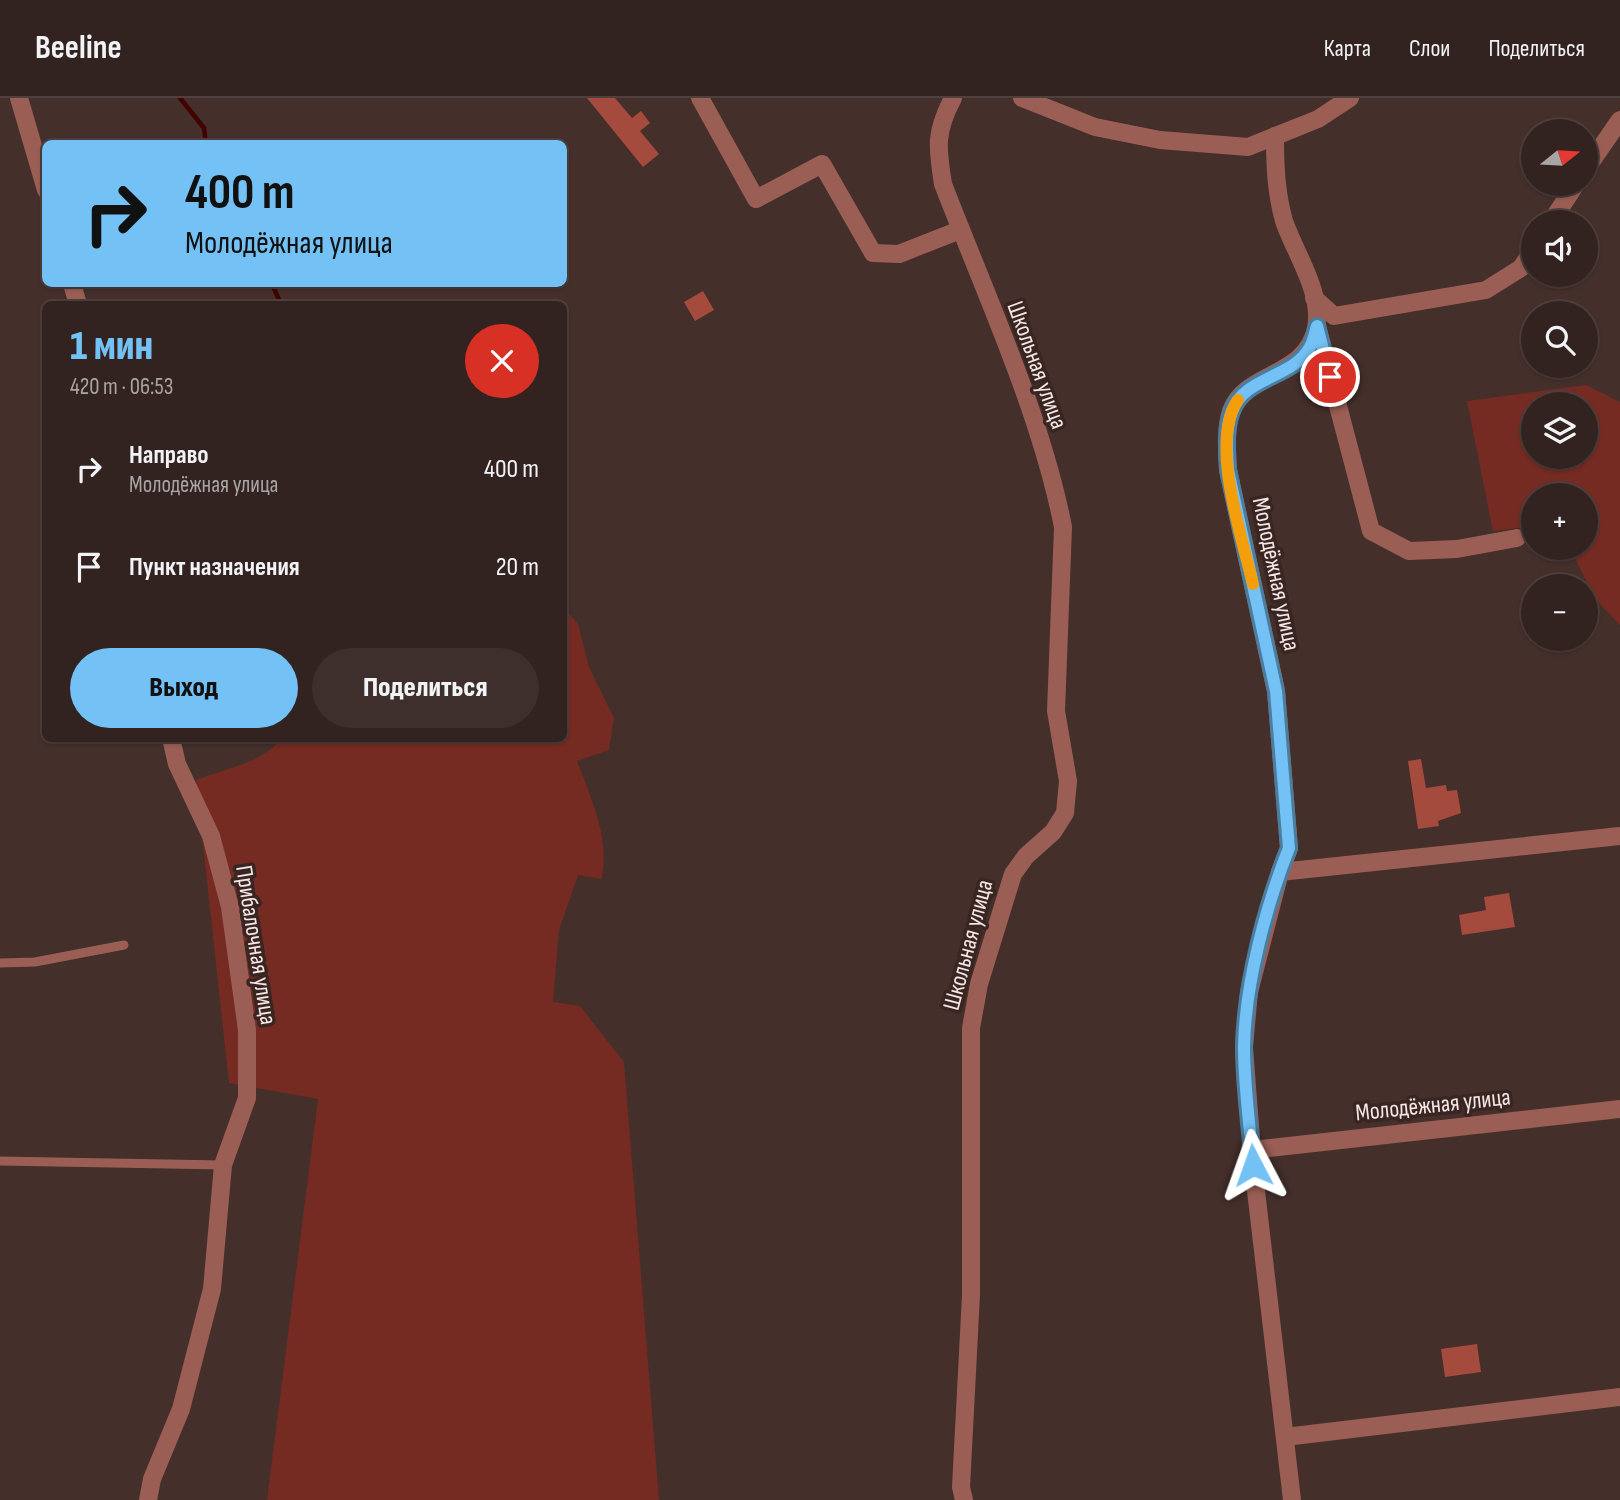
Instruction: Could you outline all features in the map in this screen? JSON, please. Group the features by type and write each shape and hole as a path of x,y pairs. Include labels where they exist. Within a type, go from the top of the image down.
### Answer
{"street":[{"path":"19,98 42,176"},
{"path":"700,98 756,199 822,164 873,253 899,254 961,230"},
{"name":"Школьная улица","path":"953,98 940,123 938,155 943,184 1022,391 1063,527 1056,711 1068,781 1065,813 1053,832 1026,856 1013,874 979,984 971,1028 971,1295 961,1487 964,1500"},
{"path":"1022,98 1095,127 1160,140 1248,146 1318,119 1350,98"},
{"path":"1598,152 1620,120"},
{"path":"1275,136 1275,177 1284,220 1314,298 1317,326 1371,531 1409,551 1457,550 1517,538"},
{"path":"1314,298 1334,316 1486,290 1521,268"},
{"name":"Молодёжная улица","path":"1292,1500 1252,1150 1244,1047 1249,992 1280,872 1289,848 1276,691 1228,470 1227,437 1232,410 1244,392 1291,366 1310,348 1317,326"},
{"name":"Прибалочная улица","path":"148,1500 152,1479 181,1409 212,1289 223,1165 247,1098 247,1030 230,907 214,848 177,764 172,742"},
{"path":"1280,872 1620,836"},
{"name":"Молодёжная улица","path":"1252,1150 1620,1109"},
{"path":"1285,1437 1620,1397"}],"lane":[{"path":"0,963 35,962 124,945"},
{"path":"0,1161 223,1165"}],"shaded area":[{"path":"1586,385 1620,402 1620,625 1598,602 1598,574 1583,574 1576,560 1598,560 1598,483 1521,483 1521,528 1493,531 1467,401 1521,394 1521,469 1598,469 1598,392 1534,392"},
{"path":"567,611 578,624 589,667 614,718 609,750 577,761 598,819 603,864 601,879 578,875 559,930 553,1002 580,1006 624,1062 659,1500 267,1500 318,1099 229,1083 196,780 253,760 279,742 567,742"}],"building":[{"path":"587,98 615,98 632,118 641,111 650,123 640,131 659,154 643,167"},
{"path":"703,291 714,310 695,321 684,302"},
{"path":"1421,759 1426,788 1446,785 1447,791 1457,790 1461,813 1438,821 1439,826 1418,829 1408,761"},
{"path":"1509,893 1515,927 1462,935 1459,915 1486,910 1484,897"},
{"path":"1477,1344 1481,1372 1445,1377 1441,1349"}],"waterway":[{"path":"180,98 204,128 206,140"},
{"path":"273,287 280,301"}],"slow traffic":[{"path":"1238,400 1232,410 1227,437 1228,470 1253,584"}],"route":[{"path":"1253,1165 1244,1047 1249,992 1280,872 1289,848 1276,691 1228,470 1227,437 1232,410 1244,392 1291,366 1310,348 1317,326 1330,377"}]}
